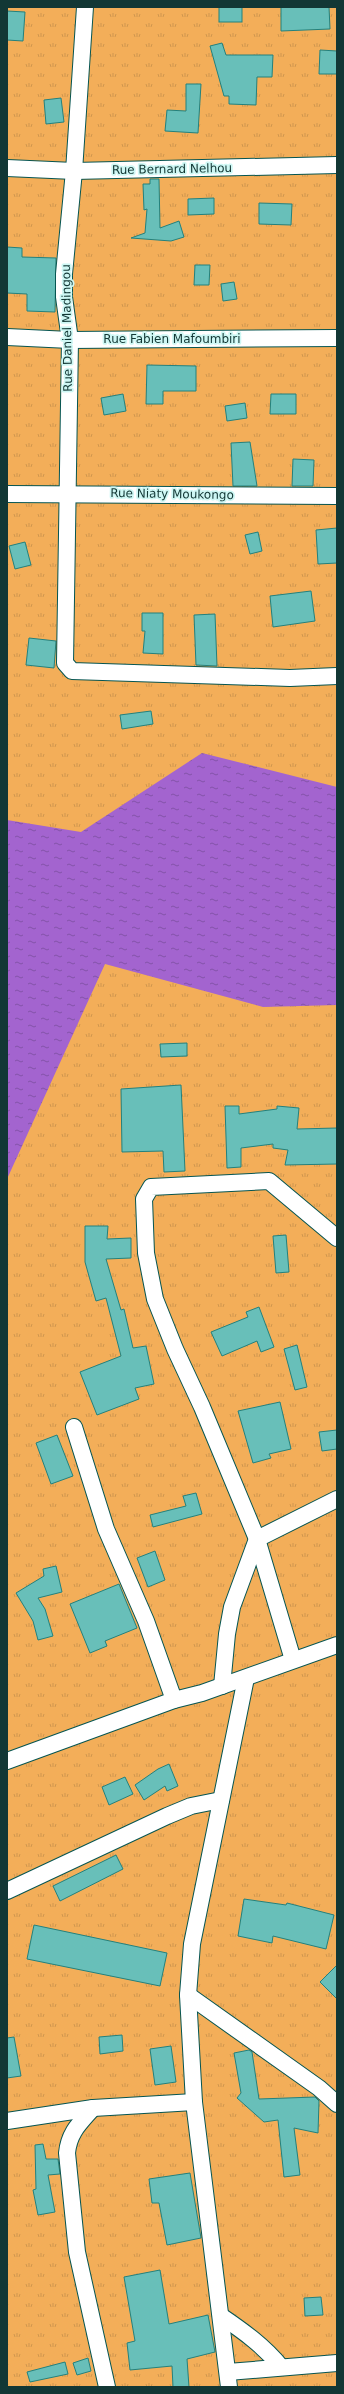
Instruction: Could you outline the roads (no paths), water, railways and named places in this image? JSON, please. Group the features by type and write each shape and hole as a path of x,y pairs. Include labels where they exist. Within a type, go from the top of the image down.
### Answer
{"street":[{"name":"Rue Daniel Madingou","path":"85,7 74,171 64,274 64,297 70,340 65,663 72,671 290,678 337,676"},
{"name":"Rue Bernard Nelhou","path":"7,168 74,171 337,165"},
{"name":"Rue Fabien Mafoumbiri","path":"7,337 70,340 337,338"},
{"name":"Rue Niaty Moukongo","path":"7,494 68,493 337,496"},
{"path":"293,1660 258,1540 202,1407 174,1349 155,1298 146,1253 144,1199 151,1187 269,1181 337,1238"},
{"path":"74,1428 106,1529 146,1621 174,1700"},
{"path":"222,1686 227,1634 232,1607 258,1540 337,1500"},
{"path":"7,1761 174,1700 246,1678 337,1645"},
{"path":"246,1678 192,1944 188,1995 194,2102 228,2379 281,2367 337,2363"},
{"path":"7,1892 167,1816 191,1806 221,1800"},
{"path":"188,1995 319,2088 337,2104"},
{"path":"7,2121 93,2108 194,2102"},
{"path":"93,2108 72,2132 68,2140 68,2153 77,2252 107,2387"},
{"path":"221,2316 253,2338 270,2352 281,2367"}],"water":[{"path":"202,753 337,787 337,1005 263,1007 105,964 7,1179 7,820 81,832"}]}
